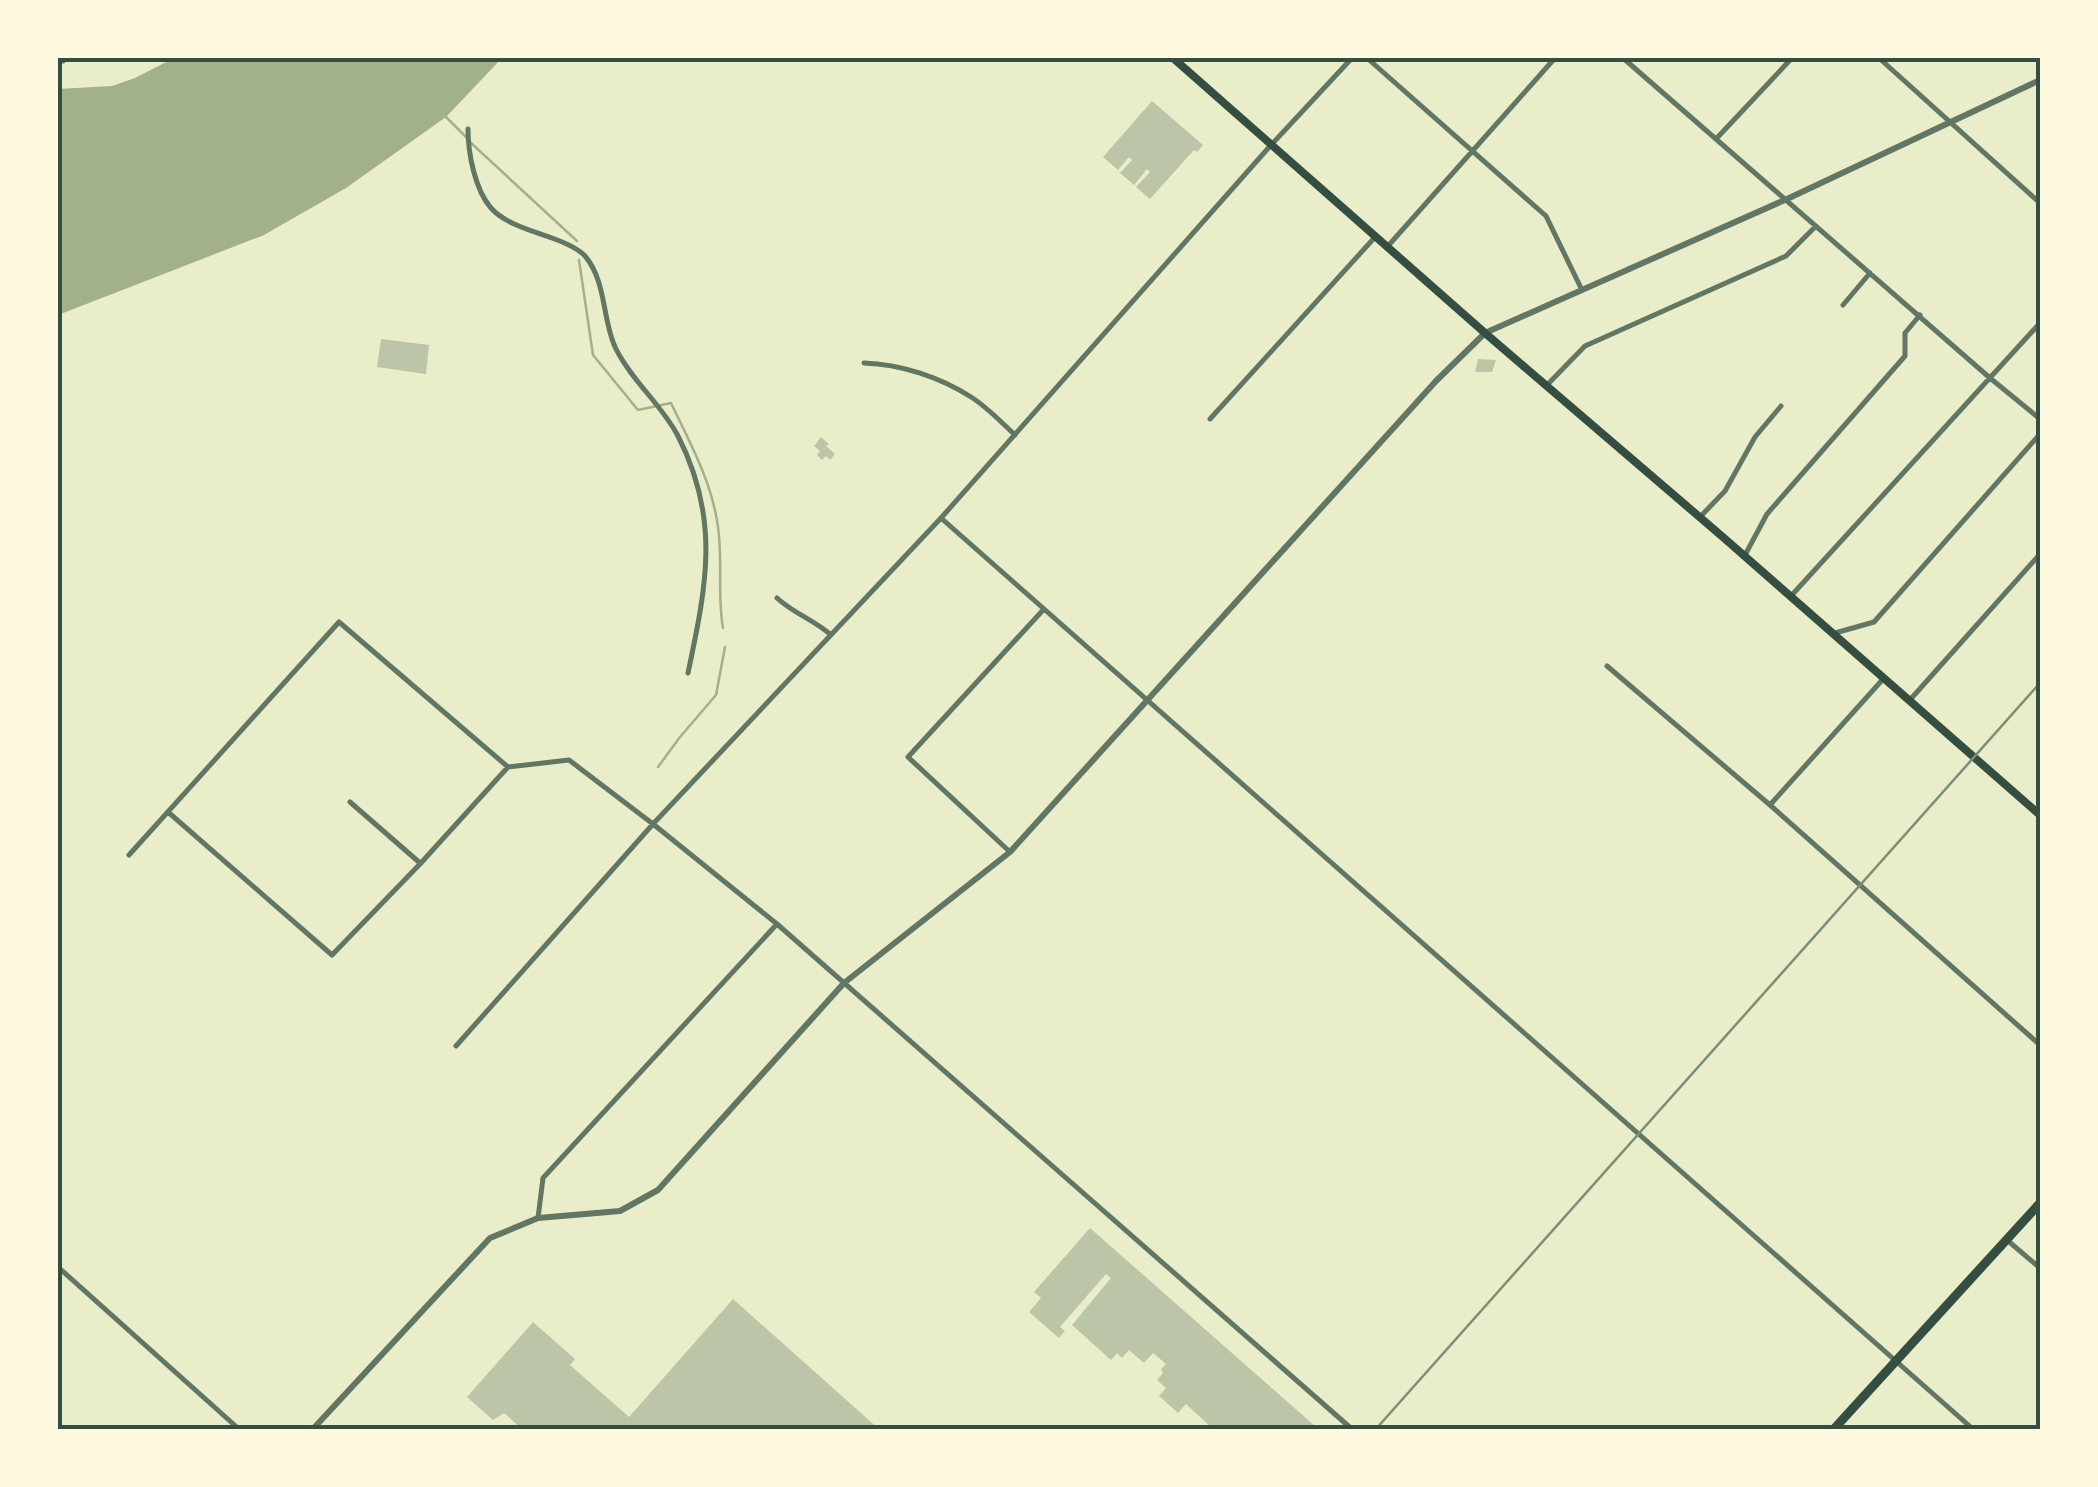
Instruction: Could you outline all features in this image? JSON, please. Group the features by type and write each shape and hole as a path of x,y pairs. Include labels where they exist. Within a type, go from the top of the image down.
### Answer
{"main road":[{"path":"1173,58 2040,815"},
{"path":"1833,1430 2040,1203"}],"street":[{"path":"456,1046 653,824 940,518 1352,58"},
{"path":"1367,58 1546,216 1581,288"},
{"path":"1388,246 1554,58"},
{"path":"1624,58 2040,420"},
{"path":"1716,139 1792,58"},
{"path":"1879,58 2040,203"},
{"path":"312,1430 490,1238 538,1218 620,1211 658,1190 844,983 1010,852 1436,380 1485,333 2040,80"},
{"path":"468,129 476,179 492,209 584,254 596,275 615,348 677,434 693,472 706,521 707,566 688,673"},
{"path":"1547,386 1585,346 1786,256 1816,226"},
{"path":"1210,419 1376,236"},
{"path":"1843,305 1870,273"},
{"path":"1745,556 1766,514 1904,356 1905,333 1920,315"},
{"path":"1791,596 2040,323"},
{"path":"864,362 891,364 970,396 1015,435"},
{"path":"1700,517 1725,491 1755,437 1781,406"},
{"path":"1834,634 1874,622 2040,434"},
{"path":"940,518 1974,1430"},
{"path":"1909,702 2040,554"},
{"path":"777,598 831,635"},
{"path":"1010,852 908,757 1044,608"},
{"path":"129,855 339,622 508,766"},
{"path":"1607,666 2040,1045"},
{"path":"1770,806 1884,678"},
{"path":"168,812 332,956 508,766 569,760 777,924 1353,1430"},
{"path":"350,802 420,864"},
{"path":"538,1218 542,1178 777,924"},
{"path":"2007,1240 2040,1268"},
{"path":"58,1266 240,1430"}],"shaded area":[{"path":"174,58 502,58 446,117 346,188 264,235 58,315 58,89 112,86"}],"building":[{"path":"1152,101 1203,145 1150,199 1136,187 1150,172 1147,169 1134,185 1120,173 1132,160 1129,157 1118,170 1103,157"},
{"path":"381,339 429,345 426,374 377,367"},
{"path":"1478,359 1496,360 1492,372 1475,372"},
{"path":"821,437 835,454 830,460 817,455 820,451 814,446"},
{"path":"1090,1228 1315,1426 1312,1430 1214,1430 1186,1404 1178,1413 1159,1396 1166,1388 1157,1380 1166,1364 1153,1353 1144,1363 1129,1350 1122,1358 1117,1353 1111,1360 1072,1325 1111,1278 1106,1274 1060,1327 1065,1331 1059,1338 1029,1312 1041,1298 1034,1292"},
{"path":"733,1299 880,1430 523,1430 504,1413 493,1420 467,1397 533,1322 575,1359 570,1365 629,1417"}],"waterway":[{"path":"446,117 466,137"},
{"path":"471,143 577,241"},
{"path":"579,260 593,355 638,410 671,403 706,479 718,527 723,628"},
{"path":"658,767 716,695 725,647"}],"railway":[{"path":"1375,1430 2040,683"}]}
